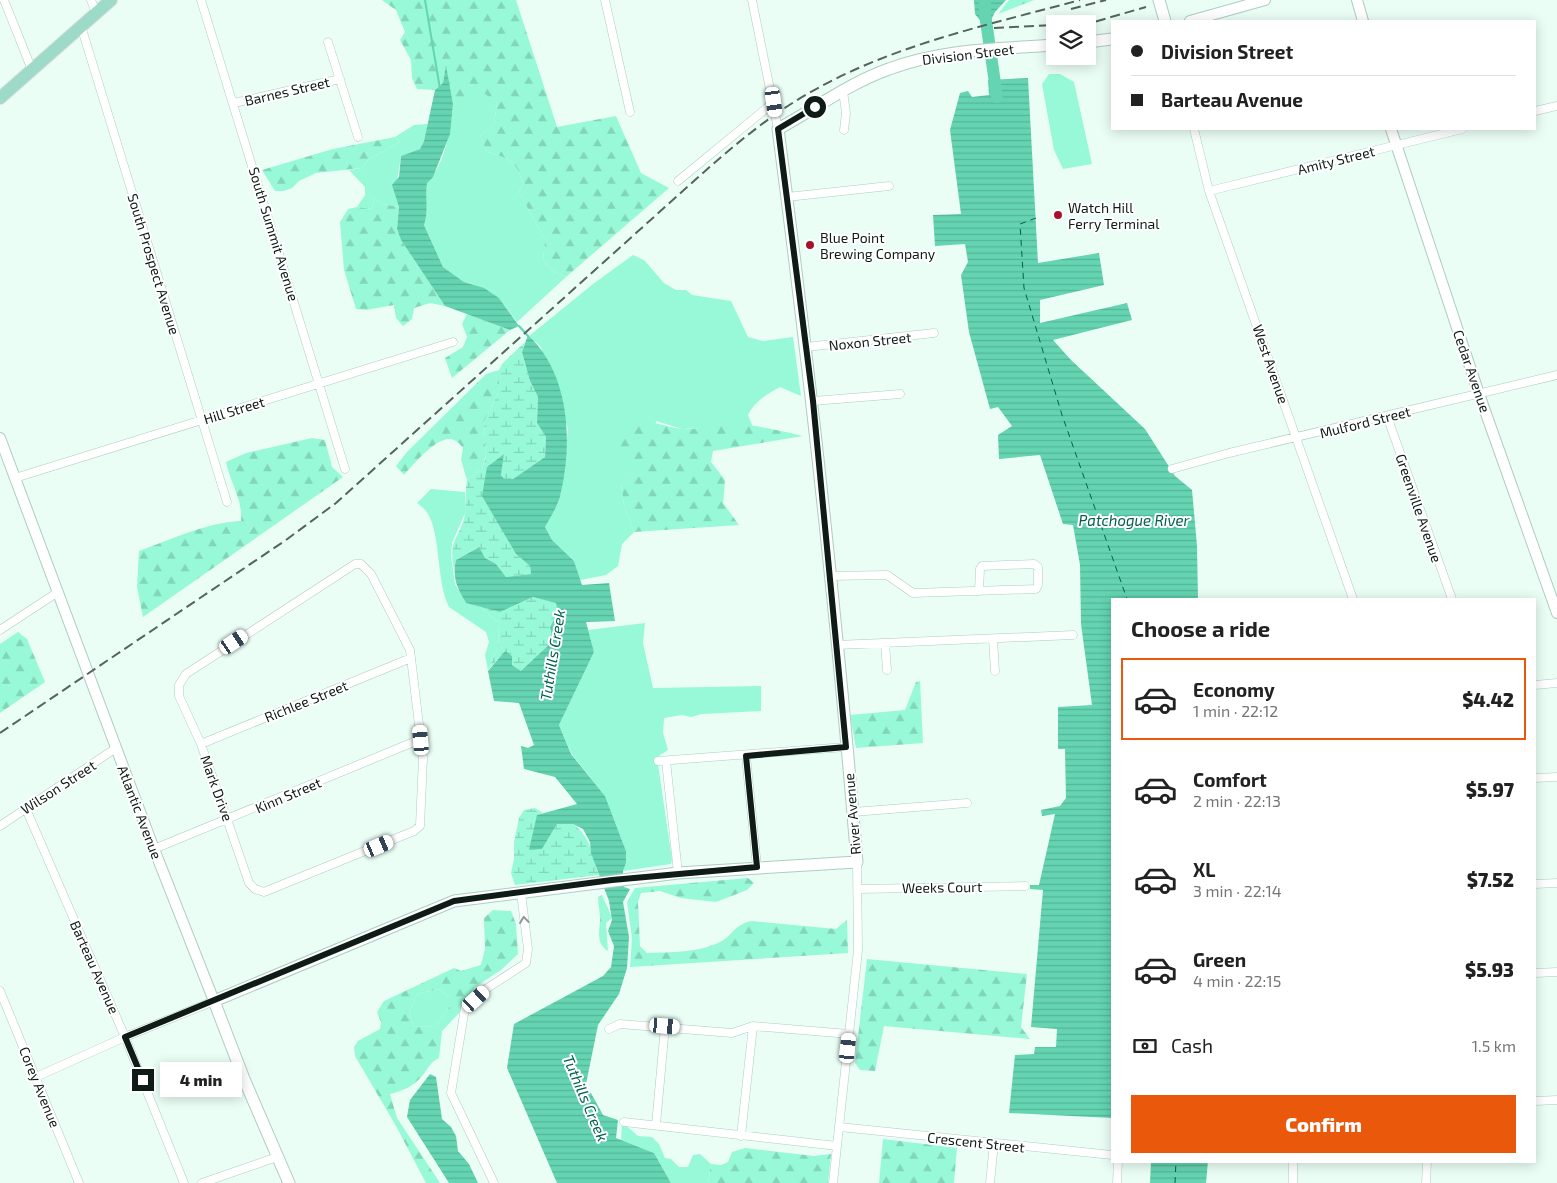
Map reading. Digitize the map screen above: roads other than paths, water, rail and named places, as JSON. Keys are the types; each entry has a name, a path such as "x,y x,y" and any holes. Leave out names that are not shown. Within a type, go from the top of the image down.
{"main road":[{"path":"0,98 110,0"},
{"path":"1159,0 1165,20"},
{"path":"1096,41 1111,39"},
{"name":"Division Street","path":"778,129 843,91 888,69 928,56 1046,46"},
{"name":"River Avenue","path":"778,129 813,401 857,862"},
{"path":"214,1001 454,901 678,873 857,862"},
{"name":"Atlantic Avenue","path":"214,1001 244,1080 289,1183"}],"street":[{"path":"4,0 32,70"},
{"path":"91,0 96,13"},
{"name":"South Summit Avenue","path":"201,0 345,469"},
{"path":"605,0 630,112"},
{"name":"River Avenue","path":"752,0 778,129"},
{"path":"1194,20 1265,0"},
{"path":"1357,0 1363,20"},
{"name":"South Prospect Avenue","path":"82,26 226,502"},
{"path":"328,42 358,137"},
{"name":"Barnes Street","path":"234,103 340,79"},
{"path":"843,91 846,113 844,130"},
{"path":"678,181 774,102"},
{"path":"1536,111 1557,106"},
{"name":"West Avenue","path":"1194,130 1209,191 1352,598"},
{"name":"Cedar Avenue","path":"1391,130 1479,394 1557,613"},
{"name":"Amity Street","path":"1209,191 1458,130"},
{"path":"787,198 889,186"},
{"name":"Noxon Street","path":"806,347 934,333"},
{"name":"Hill Street","path":"15,478 453,342"},
{"name":"Mulford Street","path":"1172,469 1229,453 1297,439 1557,375"},
{"path":"813,401 900,394"},
{"name":"Greenville Avenue","path":"1387,416 1452,598"},
{"name":"Atlantic Avenue","path":"0,438 154,849 214,1001"},
{"name":"Mark Drive","path":"411,658 407,641 367,568 361,564 346,568 186,674 179,685 179,696 201,744 249,882 255,889 264,892 414,831 420,826 422,817 423,758 421,740"},
{"path":"830,576 887,575 913,593 979,591 1036,589 1038,585 1038,568 1034,564 982,566 980,569 979,591"},
{"path":"0,630 58,592"},
{"path":"836,645 1073,635"},
{"path":"993,639 995,671"},
{"path":"885,643 887,670"},
{"path":"411,658 421,740"},
{"name":"Richlee Street","path":"201,744 411,658"},
{"path":"1536,685 1557,683"},
{"name":"Kinn Street","path":"154,849 421,740"},
{"path":"678,873 662,761 846,747"},
{"name":"Wilson Street","path":"0,826 116,748"},
{"path":"746,756 757,867"},
{"path":"1536,778 1557,777"},
{"path":"853,812 967,803"},
{"name":"Barteau Avenue","path":"26,809 125,1037 184,1183"},
{"name":"River Avenue","path":"833,1183 858,950 857,862"},
{"path":"1536,884 1557,883"},
{"name":"Weeks Court","path":"858,889 1025,886"},
{"path":"494,1183 452,1093 465,1008 486,989 526,963 527,946 521,893"},
{"path":"1536,974 1557,972"},
{"name":"Corey Avenue","path":"0,991 79,1183"},
{"path":"36,1077 125,1037 214,1001"},
{"path":"609,1029 620,1024 665,1026 732,1033 753,1026 849,1034"},
{"path":"656,1125 665,1026"},
{"path":"741,1136 753,1026"},
{"path":"1536,1101 1557,1100"},
{"path":"624,1122 837,1146"},
{"name":"Crescent Street","path":"840,1127 1111,1155"},
{"path":"990,1183 994,1143"},
{"path":"202,1183 277,1157"},
{"path":"1117,1183 1118,1163"},
{"path":"1293,1183 1294,1163"},
{"path":"1426,1183 1427,1163"}],"water":[{"path":"974,0 1006,0 995,12 991,20 982,23 975,14"},
{"path":"446,65 453,104 450,134 433,177 427,183 424,225 443,267 464,282 484,288 499,298 519,326 510,330 445,306 401,240 397,229 399,207 392,185 399,177 401,156 420,149 424,141 435,90 443,83"},
{"name":"Patchogue River","path":"1028,78 1038,263 1099,253 1104,285 1040,300 1040,323 1127,303 1132,320 1053,340 1071,360 1145,429 1175,476 1192,490 1197,546 1198,598 1111,598 1111,1118 1009,1113 1015,1055 1034,1054 1035,1047 1056,1047 1057,1029 1031,1027 1043,890 1030,889 1030,885 1039,885 1055,814 1042,816 1041,810 1060,806 1066,798 1065,749 1058,749 1058,707 1092,705 1081,624 1080,565 1073,525 1063,524 1040,455 999,459 998,435 1012,426 998,407 990,409 969,332 961,275 968,262 965,244 935,246 933,215 961,214 950,130 960,93 968,91 972,97 989,95 988,80"},
{"path":"528,335 542,351 552,368 560,388 567,429 565,472 561,492 557,505 545,527 552,540 574,561 582,585 609,583 615,621 586,622 594,652 559,725 571,754 605,796 626,851 626,863 623,871 624,887 630,889 623,902 629,937 627,968 619,994 598,1025 586,1084 603,1115 618,1120 616,1138 654,1153 671,1183 557,1183 507,1068 514,1024 603,976 611,967 614,946 608,931 612,920 609,901 591,853 590,842 583,829 573,824 557,824 542,849 529,850 537,815 577,804 555,777 524,769 521,746 528,748 534,745 519,703 494,701 488,671 505,651 512,656 512,665 521,671 553,641 550,627 558,613 556,603 533,597 500,612 466,603 455,577 456,560 479,547 485,558 496,564 506,577 531,574 530,566 516,554 482,496 487,467 504,454 501,475 504,479 513,479 545,457 546,437 537,423 538,397 530,381 522,352"},
{"path":"430,1074 436,1077 442,1119 451,1127 456,1136 458,1151 469,1164 478,1183 449,1183 407,1117 410,1100"},
{"path":"1151,1163 1208,1163 1206,1183 1150,1183"}],"waterway":[{"name":"Tuthills Creek","path":"425,0 440,89"},
{"name":"Patchogue River","path":"985,0 985,14 997,97"},
{"name":"Tuthills Creek","path":"519,326 528,336"}],"railway":[{"path":"0,733 286,540 336,503 709,168 779,112 841,76 907,49 1080,0"},
{"path":"1071,9 1106,0"},
{"path":"1096,21 1146,7"},
{"path":"994,28 1046,25"}],"place":[{"name":"Watch Hill Ferry Terminal","path":"1058,215"},
{"name":"Blue Point Brewing Company","path":"810,245"}]}
